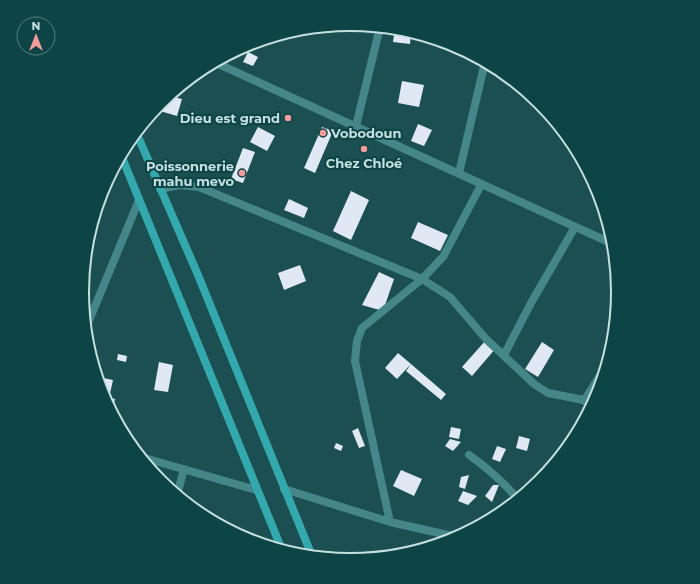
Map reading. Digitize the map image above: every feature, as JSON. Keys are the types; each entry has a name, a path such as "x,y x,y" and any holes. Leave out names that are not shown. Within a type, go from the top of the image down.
{"main road":[{"path":"139,139 198,275 309,550"},
{"path":"124,162 256,490 279,543"}],"street":[{"path":"356,126 379,33"},
{"path":"221,65 606,241"},
{"path":"459,173 484,68"},
{"path":"160,189 180,185 199,187 422,279 450,297 486,339 529,380 548,393 584,401 593,387"},
{"path":"390,522 355,361 357,341 362,328 422,279 443,257 481,185"},
{"path":"90,317 139,200"},
{"path":"504,355 531,303 575,227"},
{"path":"469,455 506,484 514,494"},
{"path":"150,460 256,490"},
{"path":"179,489 184,469"},
{"path":"284,489 390,522 446,535"}],"building":[{"path":"394,35 410,38 410,44 393,42"},
{"path":"248,52 258,57 253,66 243,62"},
{"path":"402,81 424,85 419,107 398,103"},
{"path":"176,98 182,99 177,116 161,111"},
{"path":"418,124 432,130 424,146 411,141"},
{"path":"258,127 275,136 267,151 250,142"},
{"path":"322,127 333,131 315,173 304,168"},
{"path":"243,148 255,152 243,183 231,179"},
{"path":"351,191 369,200 351,240 333,231"},
{"path":"289,199 308,208 304,218 284,210"},
{"path":"418,222 448,235 440,251 411,238"},
{"path":"300,265 306,281 284,290 278,273"},
{"path":"379,272 394,279 383,311 362,305"},
{"path":"486,340 496,348 472,376 462,367"},
{"path":"542,342 554,350 538,377 525,369"},
{"path":"398,353 411,364 397,379 385,368"},
{"path":"118,354 127,356 126,362 117,360"},
{"path":"159,362 173,365 168,392 154,390"},
{"path":"411,364 446,394 441,400 406,371"},
{"path":"104,378 113,380 110,394"},
{"path":"451,427 461,429 459,439 449,437"},
{"path":"358,428 365,446 359,448 352,431"},
{"path":"519,436 530,439 527,451 516,448"},
{"path":"450,439 461,442 453,451 445,446"},
{"path":"336,443 343,446 341,451 334,448"},
{"path":"497,446 506,449 500,462 492,459"},
{"path":"401,470 422,479 414,496 393,486"},
{"path":"469,475 465,489 459,487 461,477"},
{"path":"493,485 499,485 492,502 485,496"},
{"path":"463,491 477,496 468,505 458,501"}],"place":[{"name":"Dieu est grand","path":"288,118"},
{"name":"Vobodoun","path":"323,133"},
{"name":"Chez Chloé","path":"364,149"},
{"name":"Poissonnerie mahu mevo","path":"242,173"}]}
